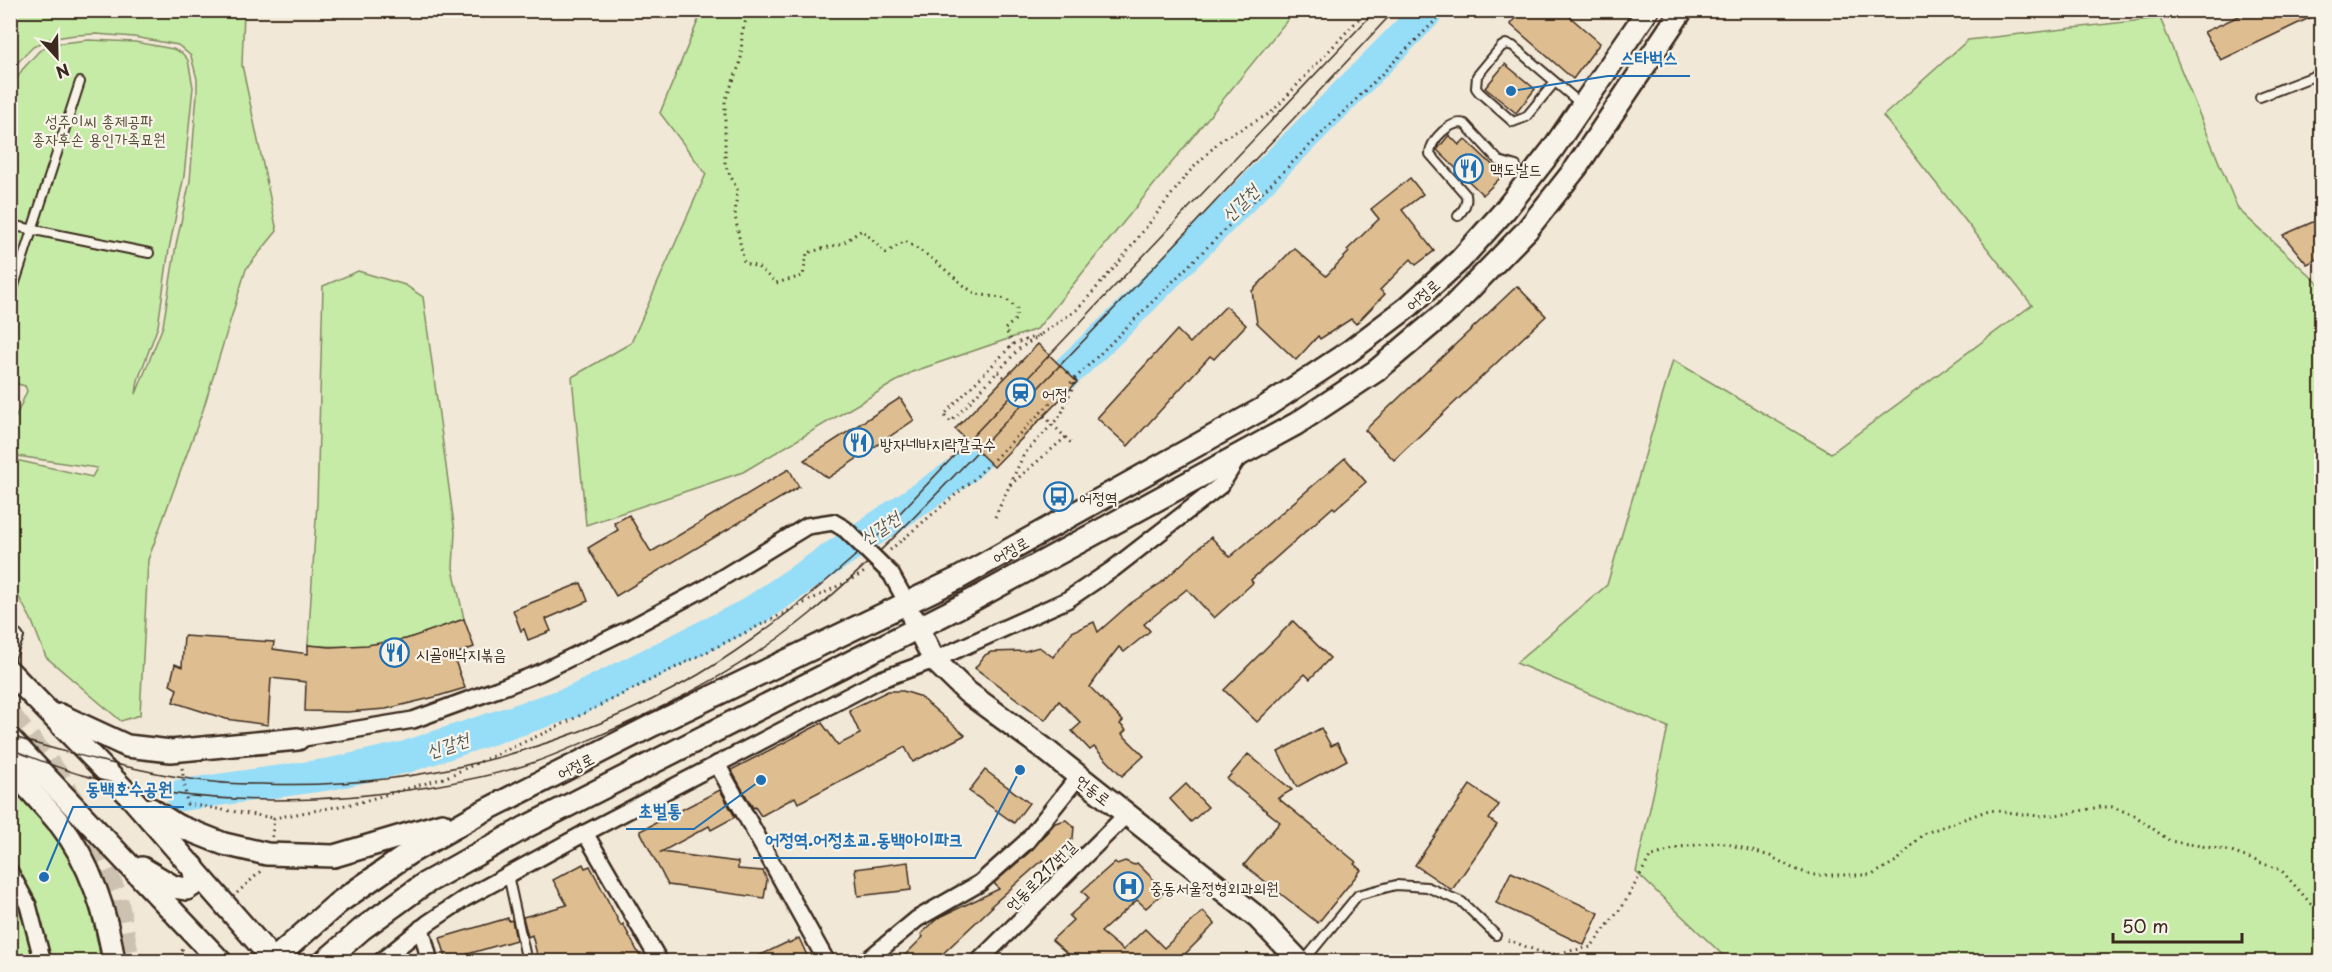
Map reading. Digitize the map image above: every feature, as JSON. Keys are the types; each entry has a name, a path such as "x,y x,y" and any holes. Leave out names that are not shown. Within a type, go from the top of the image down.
{"main road":[{"name":"어정로","path":"273,960 338,903 408,854 478,814 653,725 967,573 1262,409 1350,351 1408,307 1460,260 1505,210 1552,150 1648,10"},
{"name":"어정로","path":"324,962 362,929 434,878 537,821 918,629 1296,424 1377,371 1452,307 1527,230 1576,168 1682,10"},
{"path":"1552,150 1576,168"},
{"name":"언동로","path":"907,603 934,660 967,692 1042,747 1258,918 1301,962"},
{"path":"10,672 129,795 273,960"},
{"path":"48,710 127,746 171,751 298,739"},
{"path":"10,739 221,962"},
{"path":"10,768 61,826 93,881 111,939 114,962"},
{"path":"129,795 177,825 224,844 267,854 334,856 478,814"},
{"path":"118,854 174,887 187,889 196,883 193,866"}],"street":[{"path":"380,962 421,928 464,899 585,833 879,680 934,660 1025,621 1067,600 1113,569 1221,485 1239,456"},
{"path":"298,739 413,720 539,673 707,587 807,526 833,522 845,529 891,574 907,603"},
{"path":"717,765 827,962"},
{"path":"865,962 917,919 980,883 1026,842 1078,777"},
{"name":"언동로217번길","path":"978,962 1127,814"},
{"path":"585,833 660,962"},
{"path":"10,872 28,905 43,962"},
{"path":"421,928 430,962"}],"lane":[{"path":"1555,82 1526,117 1514,122 1479,92 1476,82 1477,76 1506,44 1514,46 1583,106"},
{"path":"2260,97 2322,74"},
{"path":"11,290 80,82"},
{"path":"1458,216 1465,207 1466,195 1430,154 1431,144 1453,123 1464,124 1499,161 1516,166"},
{"path":"10,225 149,254"},
{"path":"10,626 19,637 10,658"},
{"path":"508,875 526,960 516,962"},
{"path":"1301,962 1358,895 1396,885 1427,887 1462,902 1496,935"}],"path":[{"path":"749,10 742,33 741,61 725,101 725,165 737,189 735,216 744,263 758,267 776,283 803,276 807,254 843,243 862,230 886,254 905,241 930,257 967,288 977,294 1006,299 1017,309 1016,319 1005,329 1013,344"},
{"path":"1040,335 1013,344 944,415 951,422 1020,350 1078,309 1120,261 1189,172 1222,140 1271,113 1367,10"},
{"path":"998,372 1005,378"},
{"path":"995,517 1024,454 1061,415 1077,378"},
{"path":"1044,416 1072,444"},
{"path":"1008,486 1066,437"},
{"path":"182,772 187,804 274,818"},
{"path":"1496,935 1548,954 1591,947 1624,904 1650,857 1680,847 1721,842 1770,856 1794,869 1813,875 1872,875 1898,860 1923,834 1989,810 2039,816 2112,807 2134,815 2170,841 2226,850 2281,870 2311,904 2322,909"}],"green space":[{"path":"702,10 1291,11 1289,18 1037,329 912,372 743,472 586,525 572,377 631,343 706,174 660,113"},
{"name":"성주이씨 총제공파 종자후손 용인가족묘원","path":"11,11 244,11 242,65 277,231 246,269 203,410 148,560 140,715 121,721 46,657 31,619 11,583 11,459 92,477 97,468 11,455 10,430 27,391 25,386 10,382 10,91 22,70 39,51 52,44 89,40 135,42 173,49 182,53 188,60 193,87 184,176 169,249 158,326 138,380 136,394 163,326 176,245 190,181 197,79 191,56 178,45 134,37 96,34 49,39 33,47 19,61 11,78"},
{"path":"2160,18 2238,209 2321,286 2321,961 1729,961 1636,872 1668,727 1516,663 1607,585 1673,360 1831,453 2032,305 1883,116 1968,40"},
{"path":"358,271 405,285 423,297 455,532 453,568 464,619 413,637 382,644 345,647 308,645 317,503 323,286"},
{"path":"10,778 48,823 67,851 88,905 101,961 11,961"}],"building":[{"path":"1523,10 1562,10 1600,43 1573,79 1510,24"},
{"path":"2252,10 2322,10 2322,12 2221,60 2204,32"},
{"path":"1505,64 1535,89 1516,113 1485,88"},
{"path":"1449,135 1459,145 1465,139 1503,175 1483,195 1437,150"},
{"path":"1410,178 1423,194 1402,210 1434,251 1416,265 1411,259 1380,290 1385,294 1356,324 1351,319 1320,339 1318,336 1296,360 1257,323 1252,291 1294,248 1326,276 1349,252 1347,250 1379,219 1371,209"},
{"path":"2322,218 2322,257 2307,264 2283,235"},
{"path":"1517,286 1546,316 1394,460 1365,430"},
{"path":"1226,306 1246,325 1214,359 1210,356 1128,446 1097,418 1177,330 1190,343"},
{"path":"1038,344 1077,382 994,467 955,429"},
{"path":"900,398 914,420 828,478 804,460"},
{"path":"1345,458 1366,482 1335,509 1333,507 1251,580 1253,583 1214,618 1187,589 1144,624 1150,631 1124,652 1119,647 1108,661 1090,687 1123,721 1120,724 1126,730 1122,734 1144,756 1122,776 1094,747 1090,750 1072,731 1081,723 1059,701 1045,720 975,668 985,655 991,652 1025,651 1039,647 1053,657 1072,632 1094,622 1098,632 1131,603 1161,583 1211,537 1230,557"},
{"path":"789,469 799,487 616,596 588,548 618,530 614,523 629,515 651,552"},
{"path":"581,583 588,601 546,619 551,631 528,640 524,629 521,631 513,610"},
{"path":"464,619 474,647 453,655 465,688 435,697 386,709 347,712 305,711 306,682 271,678 268,725 226,719 173,702 177,689 170,685 175,664 182,667 184,636 274,642 273,649 308,654 308,645 330,647 367,645 406,639"},
{"path":"1293,621 1330,658 1310,679 1305,674 1257,722 1224,690"},
{"path":"888,691 903,691 919,696 965,735 913,762 905,747 798,803 795,797 761,816 755,807 753,808 731,770 822,723 838,745 860,734 849,710"},
{"path":"1321,728 1331,746 1337,743 1347,760 1297,787 1278,752"},
{"path":"1248,754 1292,790 1278,798 1356,862 1354,864 1361,870 1318,923 1244,865 1280,822 1227,779"},
{"path":"985,770 1029,803 1014,823 969,791"},
{"path":"1186,784 1208,807 1191,822 1170,799"},
{"path":"1470,785 1499,805 1489,819 1497,825 1452,890 1415,865"},
{"path":"720,790 735,817 711,830 709,826 661,852 738,862 738,869 763,871 767,880 764,898 668,885 640,831"},
{"path":"1066,820 1074,827 1073,838 1047,864 1043,860 991,906 934,962 898,962 923,937 921,934 938,918 999,889 994,883 1033,849 1055,823"},
{"path":"1125,861 1134,865 1137,863 1165,891 1146,908 1137,900 1101,932 1123,950 1145,929 1164,948 1203,911 1215,924 1177,962 1077,962 1052,940 1073,920 1069,916 1089,898 1082,891 1115,862 1117,864"},
{"path":"908,862 911,890 858,896 855,869"},
{"path":"583,864 585,868 590,866 621,926 623,924 643,962 539,962 532,935 528,937 523,917 567,905 553,880"},
{"path":"1511,872 1599,913 1584,945 1496,903"},
{"path":"508,918 509,921 512,920 516,940 447,960 440,938"},
{"path":"799,938 810,962 746,962 788,942"}],"waterway":[{"name":"신갈천","path":"182,795 331,774 406,757 575,701 749,614 964,469 1121,321 1429,10"}],"tunnel":[{"path":"10,714 61,778 95,842 117,896 130,962"}],"tram line":[{"path":"10,735 97,760 184,778 231,784 318,784 375,780 431,772 487,760 596,725 648,702 698,675 747,643 815,590 881,533 1376,10"},
{"path":"10,749 82,775 167,793 254,800 342,797 428,787 482,777 522,766 557,754 621,726 695,690 743,662 788,631 841,588 870,560 1129,294 1395,10"}],"place":[{"name":"스타벅스","path":"1511,91"},
{"name":"맥도날드","path":"1469,168"},
{"name":"어정","path":"1021,393"},
{"name":"방자네바지락칼국수","path":"859,443"},
{"name":"어정역","path":"1058,497"},
{"name":"시골애낙지볶음","path":"395,653"},
{"name":"어정역.어정초교.동백아이파크","path":"1020,770"},
{"name":"초벌통","path":"761,780"},
{"name":"동백호수공원","path":"44,877"},
{"name":"중동서울정형외과의원","path":"1129,887"}]}
